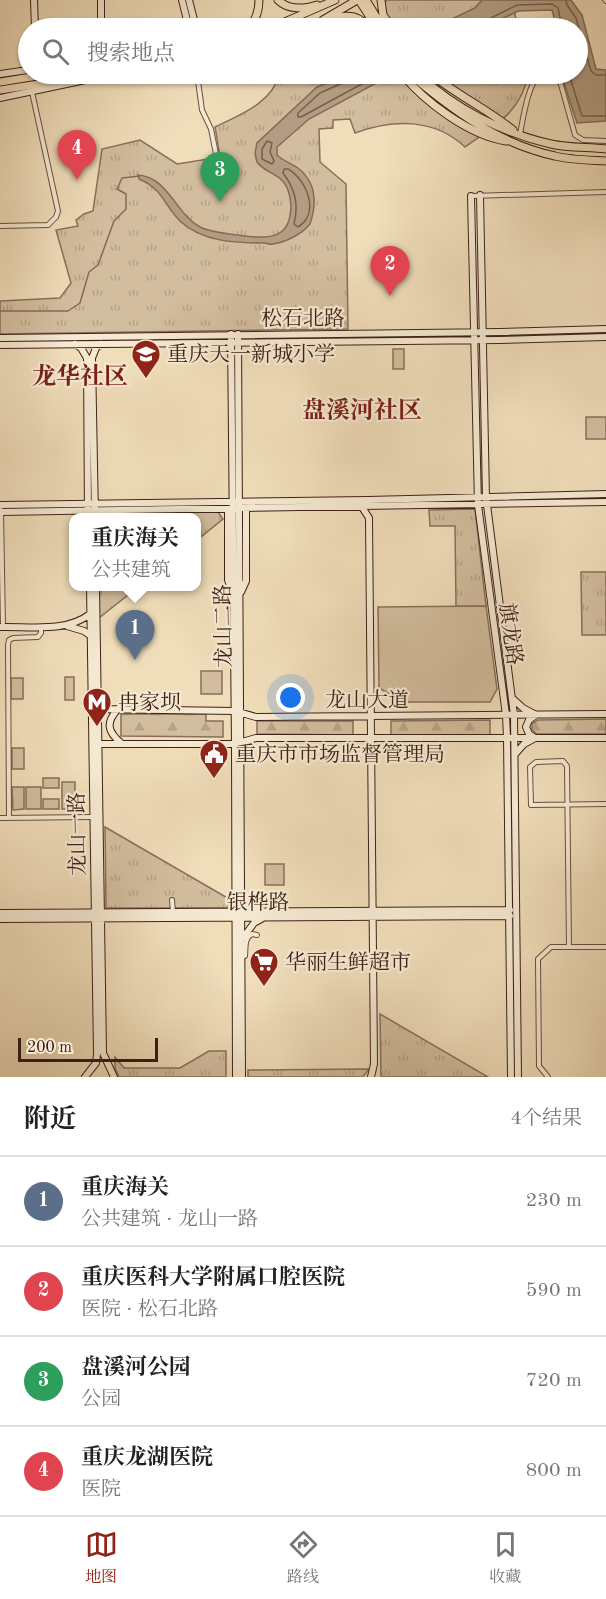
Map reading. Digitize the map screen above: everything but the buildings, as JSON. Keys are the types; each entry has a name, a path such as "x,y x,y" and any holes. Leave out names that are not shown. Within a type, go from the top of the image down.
{"main road":[{"path":"34,0 35,18"},
{"path":"101,0 101,18"},
{"path":"182,0 186,18"},
{"path":"189,0 194,18"},
{"path":"256,18 260,0"},
{"path":"278,0 283,5 294,8 312,7 334,0"},
{"path":"294,18 334,0"},
{"path":"326,18 358,0 369,18"},
{"path":"366,0 372,18"},
{"path":"381,0 385,18"},
{"path":"336,18 344,15 359,18"},
{"path":"0,74 18,71"},
{"path":"0,82 18,79"},
{"path":"0,90 39,84"},
{"path":"0,98 66,84"},
{"path":"419,84 493,124 520,135 552,145 606,149"},
{"path":"421,84 472,122 511,141 554,156 606,161"},
{"path":"445,84 498,117 520,135"},
{"path":"480,195 486,505 514,715 518,1077"},
{"name":"旗龙路","path":"471,196 477,497 507,738 511,1077"},
{"name":"松石北路","path":"0,345 606,329"},
{"name":"松石北路","path":"0,338 482,340 606,337"},
{"name":"龙山二路","path":"234,338 239,915"},
{"path":"91,511 92,358 96,348 102,343"},
{"path":"75,344 81,348 87,358 91,511"},
{"path":"1,509 91,511 606,494"},
{"path":"234,506 246,509 606,502"},
{"path":"234,506 228,580 236,595 246,581 246,509"},
{"path":"362,507 369,518 374,1064 371,1077"},
{"path":"369,518 376,507"},
{"name":"龙山一路","path":"85,1077 93,1068 98,1054 96,744 90,591"},
{"name":"龙山一路","path":"95,709 96,591"},
{"path":"1,627 76,625 90,614"},
{"path":"76,625 91,636"},
{"path":"512,699 536,715 529,720 526,727 529,734 535,738 518,748 515,755"},
{"name":"龙山大道","path":"95,709 238,712 256,717 606,714"},
{"path":"118,709 109,722 109,730 122,744"},
{"name":"龙山大道","path":"96,744 238,743 256,738 606,738"},
{"name":"龙山二路","path":"238,743 241,892 239,915"},
{"path":"241,892 246,901 263,915 246,931 242,942"},
{"name":"银桦路","path":"0,913 98,916 517,913"},
{"name":"银桦路","path":"0,919 173,913 239,915"},
{"path":"239,915 242,942 242,1077"},
{"path":"236,1077 239,915"},
{"name":"龙山一路","path":"98,916 103,1053 114,1077"},
{"path":"374,1064 378,1077"}],"street":[{"path":"198,84 202,110 211,129 223,189"},
{"path":"520,135 528,97 533,84"},
{"path":"561,84 575,135 583,140 606,141"},
{"path":"0,226 48,225 56,217 58,211 32,92"},
{"path":"471,196 606,192"},
{"path":"1,509 1,627"},
{"path":"9,818 8,645 9,640 13,638 38,637 41,633 41,626"},
{"path":"569,947 568,805 567,766 563,761 536,762 530,768 531,805 568,805 606,804"},
{"path":"0,818 97,817"},
{"path":"172,900 173,913"},
{"path":"242,956 245,956 248,936 257,935"},
{"path":"548,1077 539,1066 538,959 550,947 606,946"}],"green space":[{"path":"387,0 513,0 516,18 370,18"},
{"path":"276,84 526,84 520,98 505,117 465,147 453,137 440,131 413,124 384,125 355,133 350,119 333,120 333,128 319,129 320,162 346,184 348,329 0,334 0,301 60,298 71,283 56,230 78,226 76,220 93,211 102,149 140,140 177,164 208,159 216,193 226,192 215,127 254,107 270,93"},
{"path":"393,349 404,349 404,369 393,369"},
{"path":"586,417 606,417 606,439 586,439"},
{"path":"475,509 486,606 456,606 455,526 430,526 429,510"},
{"path":"218,512 223,519 201,537 201,513 97,513"},
{"path":"581,572 606,572 606,635 582,635"},
{"path":"99,591 133,591 99,618"},
{"path":"486,606 497,689 490,702 403,702 379,688 378,607"},
{"path":"201,671 222,671 222,694 201,694"},
{"path":"65,677 74,677 74,700 65,700"},
{"path":"11,678 23,678 23,699 11,699"},
{"path":"121,714 206,714 206,721 223,721 223,737 121,736"},
{"path":"606,719 606,734 537,734 532,730 532,724 538,720"},
{"path":"490,720 490,735 391,735 391,721"},
{"path":"257,721 353,721 353,735 257,734"},
{"path":"12,748 24,748 24,769 12,769"},
{"path":"43,778 59,778 59,788 43,788"},
{"path":"62,782 75,782 75,803 70,809 62,809"},
{"path":"12,787 24,787 24,809 13,810"},
{"path":"26,787 41,787 41,809 26,809"},
{"path":"43,799 59,799 59,809 43,809"},
{"path":"105,827 231,900 232,908 106,908"},
{"path":"265,864 284,864 284,885 265,885"},
{"path":"380,1014 488,1077 381,1077"},
{"path":"209,1051 226,1051 226,1077 119,1077 115,1068 115,1057 124,1068 180,1068"},
{"path":"369,1069 363,1077 248,1077 248,1070"}],"water":[{"path":"482,0 571,0 583,18 554,18 552,10 518,11 504,18 454,18 475,8"},
{"path":"588,38 596,69 606,70 606,121 577,123 564,84 588,84"},
{"path":"325,84 374,84 309,119 277,147 277,155 304,174 314,194 314,208 310,224 293,237 270,244 242,243 220,240 198,233 180,221 158,192 139,179 138,175 157,182 191,221 205,229 254,237 269,237 277,234 289,221 290,198 285,183 257,162 255,153 257,143 317,87"}],"waterway":[{"path":"0,311 68,311 80,303 89,272 98,265 114,221 126,209 126,194 117,189 122,178 140,176"}],"place":[{"name":"重庆龙湖医院","path":"77,180"},
{"name":"盘溪河公园","path":"220,202"},
{"name":"重庆医科大学附属口腔医院","path":"390,296"},
{"name":"重庆天一新城小学","path":"146,380"},
{"name":"重庆海关","path":"135,660"},
{"name":"冉家坝","path":"97,728"},
{"name":"重庆市市场监督管理局","path":"214,780"},
{"name":"华丽生鲜超市","path":"264,988"}],"district":[{"name":"龙华社区","path":"80,376"},
{"name":"盘溪河社区","path":"362,410"}]}
